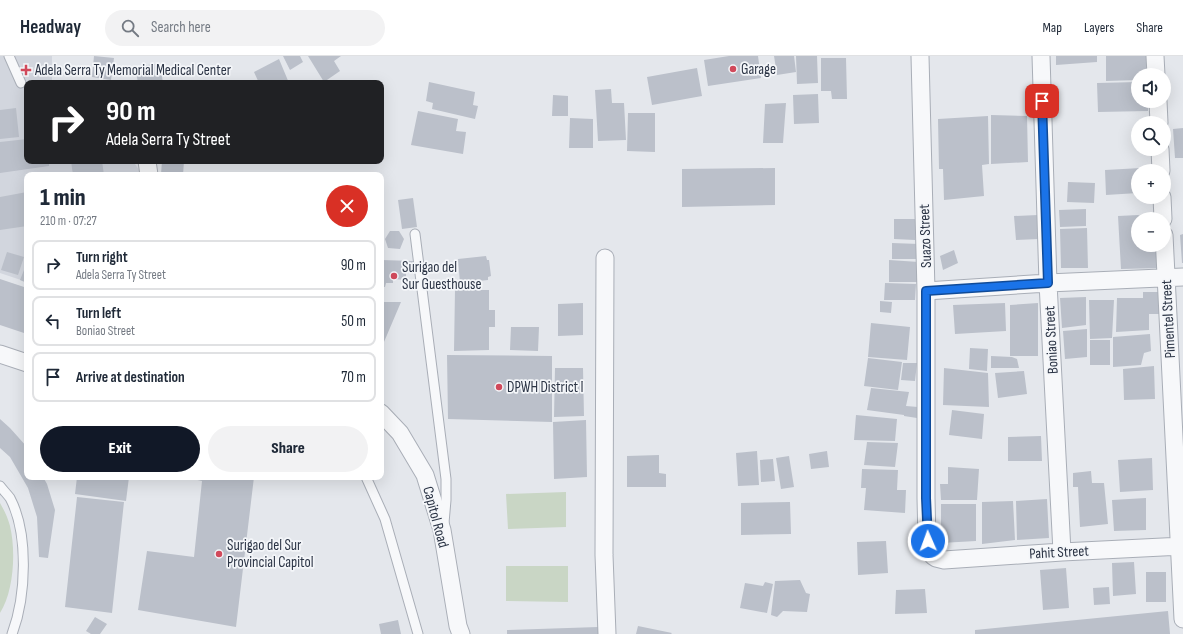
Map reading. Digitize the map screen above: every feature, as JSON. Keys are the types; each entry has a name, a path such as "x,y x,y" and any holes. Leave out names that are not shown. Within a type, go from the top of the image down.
{"street":[{"name":"Suazo Street","path":"920,56 926,291 926,498 929,549 936,558"},
{"name":"Boniao Street","path":"1041,56 1048,283 1062,552"},
{"path":"1156,56 1156,68"},
{"name":"Pimentel Street","path":"1165,252 1181,546 1183,619"},
{"path":"605,258 604,555 606,634"},
{"path":"926,291 1048,283 1183,277"},
{"path":"0,354 24,362"},
{"name":"Capitol Road","path":"384,416 400,433 425,475 442,530 458,626 461,634"},
{"name":"Pahit Street","path":"936,558 944,560 1181,546"}],"lane":[{"path":"9,56 21,83"},
{"path":"415,234 446,479 446,500 442,530"},
{"path":"367,480 385,519 418,634"},
{"path":"0,486 10,498 19,524 24,556 21,595 12,634"}],"shaded area":[{"path":"0,56 52,56 52,80 24,80 24,164 135,164 139,172 24,172 24,281 0,273"}],"green space":[{"path":"566,492 566,527 508,529 506,494"},
{"path":"0,503 10,526 13,559 11,582 5,604 0,613"},
{"path":"506,566 568,566 568,602 506,601"}],"building":[{"path":"94,56 114,58 111,80 92,77"},
{"path":"283,56 300,56 303,62 290,70"},
{"path":"308,56 341,56 334,61 340,71 327,80 323,80"},
{"name":"Garage","path":"729,56 758,56 761,78 708,86 704,60"},
{"path":"774,56 794,56 796,72 777,75"},
{"path":"796,56 817,56 818,83 797,84"},
{"path":"1056,56 1097,56 1097,62 1056,65"},
{"path":"1106,56 1146,56 1147,68 1131,68 1131,80 1106,81"},
{"path":"821,58 846,58 847,99 832,99 831,91 821,91"},
{"path":"279,59 288,80 258,80 254,72"},
{"path":"160,63 163,80 137,80 135,67"},
{"path":"697,68 702,96 652,105 647,77"},
{"path":"429,82 475,92 473,105 478,106 475,119 432,109 433,103 426,101"},
{"path":"1131,82 1131,108 1148,108 1148,111 1098,112 1097,83"},
{"path":"611,89 612,103 624,103 626,140 598,141 595,90"},
{"path":"818,94 819,123 794,124 793,95"},
{"path":"553,95 568,96 568,116 552,116"},
{"path":"786,103 783,143 763,143 765,104"},
{"path":"16,108 19,137 0,139 0,110"},
{"path":"418,111 458,119 456,131 466,132 463,154 411,145"},
{"path":"628,113 655,113 655,152 627,151"},
{"path":"991,115 1027,116 1028,162 991,164"},
{"path":"988,116 989,164 982,165 984,196 944,200 943,169 939,169 938,119"},
{"path":"570,118 593,119 593,148 569,148"},
{"path":"1183,128 1183,158 1175,158 1173,129"},
{"path":"24,139 24,164 49,164 49,166 0,173 0,142"},
{"path":"71,164 102,164 104,172 73,172"},
{"path":"162,164 184,164 183,172 161,172"},
{"path":"775,168 775,205 682,207 682,169"},
{"path":"1131,169 1131,193 1106,195 1105,170"},
{"path":"1068,182 1095,183 1094,203 1067,202"},
{"path":"24,193 24,226 0,230 0,197"},
{"path":"413,198 417,227 402,229 398,200"},
{"path":"1086,209 1086,226 1060,227 1059,210"},
{"path":"1038,215 1039,239 1016,240 1014,216"},
{"path":"1131,215 1131,252 1161,252 1162,268 1121,269 1118,216"},
{"path":"894,219 915,219 915,240 894,239"},
{"path":"1087,228 1088,268 1061,268 1060,229"},
{"path":"390,231 399,231 404,239 400,249 388,248 385,239"},
{"path":"1183,234 1183,263 1182,263 1180,235"},
{"path":"892,243 919,244 919,259 892,259"},
{"path":"954,250 958,263 943,270 940,256"},
{"path":"7,252 24,257 18,275 1,270"},
{"path":"486,256 487,260 489,260 491,276 488,277 488,280 460,283 458,259"},
{"name":"Surigao del Sur Guesthouse","path":"384,260 413,261 412,273 406,273 406,280 393,279 393,283 386,283 385,287"},
{"path":"889,260 919,262 919,282 889,282"},
{"path":"24,270 24,282 20,280"},
{"path":"0,279 24,287 24,333 0,325"},
{"path":"885,283 916,284 915,300 884,300"},
{"path":"455,290 489,290 489,310 495,310 495,327 489,327 489,350 454,351"},
{"path":"1143,292 1159,292 1159,314 1149,314 1149,330 1116,332 1117,298 1143,298"},
{"path":"1086,297 1086,325 1062,328 1060,298"},
{"path":"1089,300 1114,300 1112,338 1090,339"},
{"path":"880,301 892,302 891,313 880,312"},
{"path":"384,302 401,302 384,342"},
{"path":"583,303 583,335 558,336 558,304"},
{"path":"1005,303 1006,331 955,334 953,305"},
{"path":"1038,303 1038,356 1010,356 1010,305"},
{"path":"871,323 910,327 907,360 868,357"},
{"path":"511,327 539,327 538,351 510,350"},
{"path":"1087,329 1087,357 1065,359 1063,331"},
{"path":"1150,334 1151,351 1144,353 1141,365 1113,367 1113,337"},
{"path":"1090,340 1110,340 1110,365 1090,365"},
{"path":"970,348 988,349 987,371 969,369"},
{"name":"DPWH District I","path":"447,355 552,356 552,422 448,419"},
{"path":"991,356 1012,357 1017,359 1019,368 991,368"},
{"path":"868,358 902,362 898,390 864,386"},
{"path":"903,363 917,363 915,381 901,380"},
{"path":"1154,366 1155,399 1124,400 1123,369"},
{"path":"555,368 583,368 584,416 554,417"},
{"path":"944,368 988,373 989,407 943,405"},
{"path":"1024,371 1027,394 998,398 995,373"},
{"path":"871,388 909,392 906,406 918,407 917,418 867,410"},
{"path":"952,410 984,414 982,439 949,435"},
{"path":"856,415 897,419 895,441 854,440"},
{"path":"0,419 24,444 24,480 45,480 47,484 55,510 48,558 39,557 37,517 28,488 10,457 0,448"},
{"path":"586,420 587,477 554,479 553,422"},
{"path":"1041,436 1042,461 1008,461 1008,437"},
{"path":"867,442 898,443 895,467 864,465"},
{"path":"757,451 759,485 738,486 736,453"},
{"path":"827,451 829,467 811,469 809,454"},
{"path":"659,455 659,473 666,474 666,487 627,487 627,456"},
{"path":"789,456 794,487 781,489 776,458"},
{"path":"1152,458 1153,490 1120,492 1118,460"},
{"path":"773,459 775,481 761,482 760,460"},
{"path":"948,467 979,469 977,500 941,500 940,484 948,484"},
{"path":"862,469 898,470 897,490 906,490 905,513 864,510 866,488 861,488"},
{"path":"1091,471 1092,483 1104,483 1108,524 1080,527 1078,487 1073,487 1073,473"},
{"path":"77,480 129,480 126,501 75,494"},
{"name":"Surigao del Sur Provincial Capitol","path":"198,480 254,480 236,627 138,610 147,551 194,557 202,481"},
{"path":"77,497 124,502 112,613 65,607"},
{"path":"1146,498 1146,530 1114,531 1112,500"},
{"path":"1047,499 1049,538 1017,540 1016,501"},
{"path":"1013,501 1015,540 982,544 982,502"},
{"path":"790,502 791,534 741,535 741,503"},
{"path":"941,504 976,504 976,541 941,543"},
{"path":"886,541 888,573 858,575 857,542"},
{"path":"1134,562 1136,594 1113,596 1112,563"},
{"path":"1066,568 1069,608 1043,610 1040,570"},
{"path":"1146,572 1166,572 1166,602 1146,602"},
{"path":"800,580 806,593 810,594 807,612 783,611 777,617 771,615 775,581"},
{"path":"765,582 773,584 767,613 740,608 745,583 763,586"},
{"path":"1109,587 1110,604 1094,605 1093,588"},
{"path":"925,589 927,613 895,614 896,590"},
{"path":"1168,611 1170,634 975,634 975,630"},
{"path":"95,617 107,624 100,634 91,634 86,631"},
{"path":"398,620 401,634 381,634 379,624"},
{"path":"638,626 672,633 636,634"},
{"path":"598,627 599,634 507,634 507,630"}],"place":[{"name":"Garage","path":"733,69"},
{"name":"Adela Serra Ty Memorial Medical Center","path":"26,70"},
{"name":"Surigao del Sur Guesthouse","path":"394,276"},
{"name":"DPWH District I","path":"499,387"},
{"name":"Surigao del Sur Provincial Capitol","path":"219,554"}],"route":[{"path":"928,541 926,498 926,291 1048,283 1042,101"}]}
